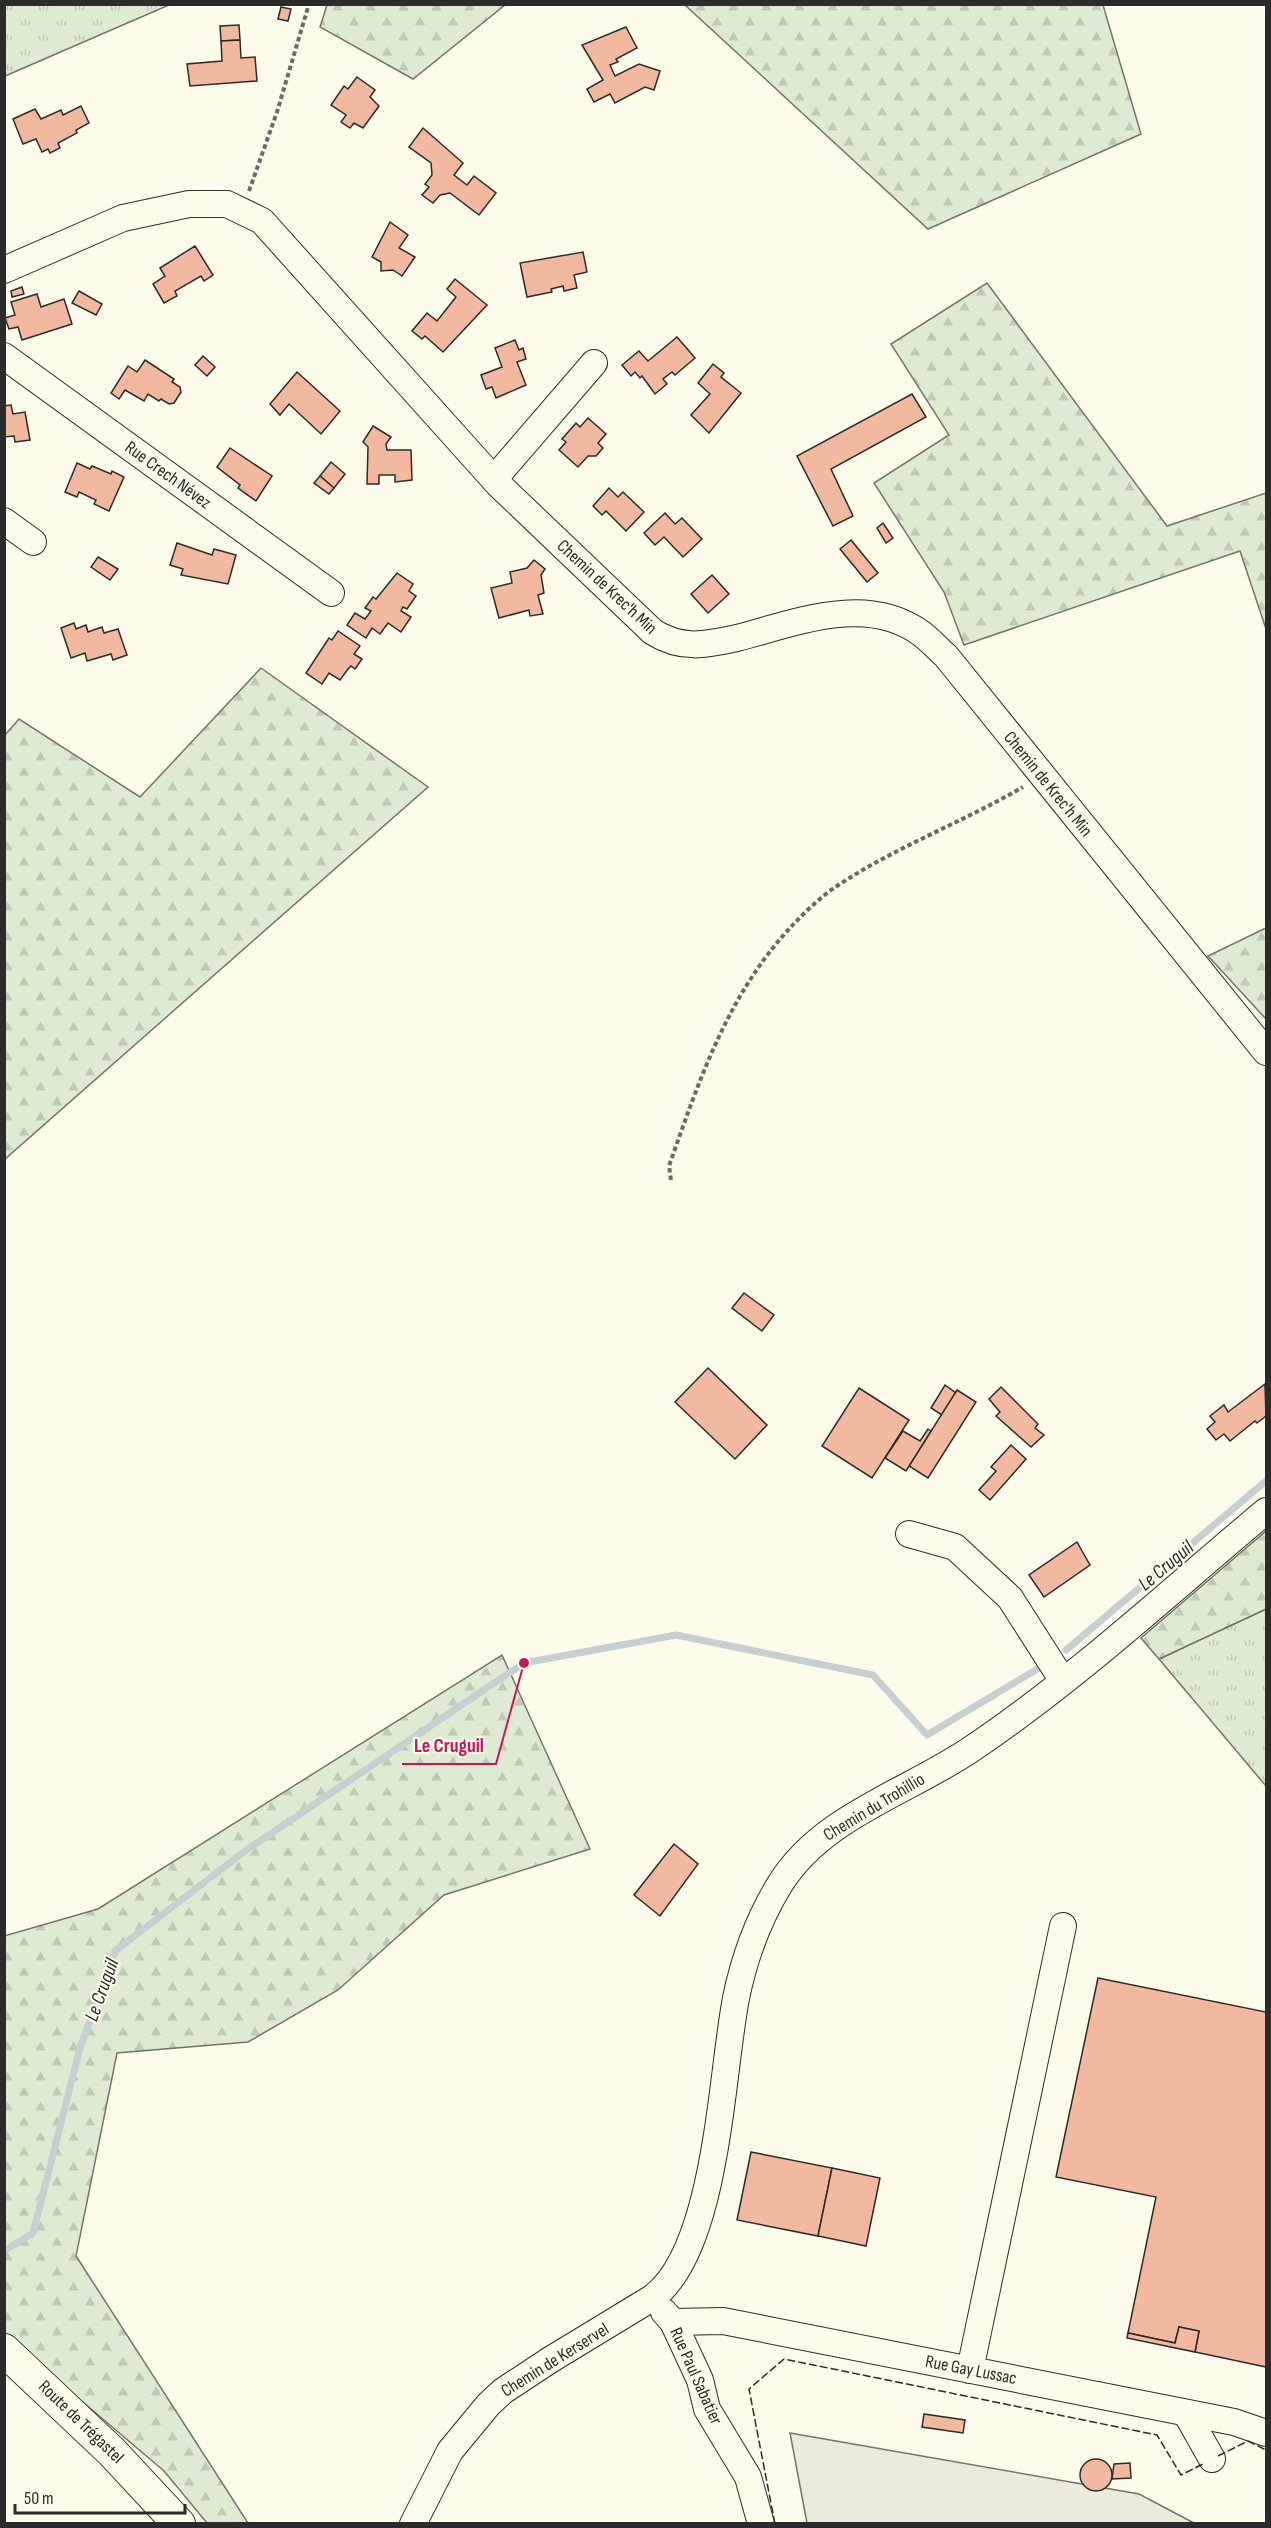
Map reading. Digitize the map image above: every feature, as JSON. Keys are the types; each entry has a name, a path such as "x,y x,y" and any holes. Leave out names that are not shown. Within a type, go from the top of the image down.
{"main road":[{"name":"Route de Trégastel","path":"4,2350 112,2452 179,2523"}],"street":[{"name":"Chemin de Krec'h Min","path":"4,270 123,218 189,204 227,204 262,221 494,479 654,632 667,641 700,646 830,614 870,614 908,626 923,635 946,657 1266,1052"},
{"name":"Rue Crech Névez","path":"4,356 331,593"},
{"path":"494,479 594,363"},
{"path":"4,522 33,542"},
{"name":"Chemin du Trohillio","path":"652,2298 665,2288 680,2269 704,2206 737,1995 758,1927 786,1874 799,1857 832,1830 971,1749 1063,1681 1266,1511"},
{"path":"909,1534 955,1547 1010,1598 1063,1681"},
{"path":"970,2370 1064,1926"},
{"name":"Rue Paul Sabatier","path":"652,2298 673,2322 700,2380 707,2409 748,2477 761,2523"},
{"name":"Chemin de Kerservel","path":"413,2523 450,2451 488,2405 531,2373 652,2298"},
{"name":"Rue Gay Lussac","path":"673,2322 723,2321 1234,2422 1266,2433"},
{"path":"1186,2413 1212,2459"}],"path":[{"path":"242,211 277,112 309,4"},
{"path":"671,1180 669,1166 708,1056 734,1004 780,939 832,889 891,854 1003,798 1041,776"}],"green space":[{"path":"5,4 169,4 169,5 5,76"},
{"path":"327,4 505,5 413,79 320,27"},
{"path":"685,5 1103,5 1141,134 928,229"},
{"path":"987,283 1167,526 1266,493 1266,629 1240,551 964,645 944,592 874,483 949,435 891,344"},
{"path":"261,668 428,787 5,1159 5,735 19,719 140,797"},
{"path":"1266,928 1266,1019 1208,956"},
{"path":"1266,1531 1266,1609 1159,1659 1141,1638"},
{"path":"1266,1609 1266,1786 1159,1659"},
{"path":"502,1655 590,1849 444,1895 338,1990 248,2042 117,2053 76,2256 248,2523 207,2523 164,2471 5,2336 4,1936 98,1909"}],"shaded area":[{"path":"790,2433 1139,2494 1194,2523 807,2523"}],"building":[{"path":"281,7 291,9 288,21 278,19"},
{"path":"239,25 240,40 221,41 220,26"},
{"path":"626,27 637,48 616,59 618,62 610,65 615,76 639,64 660,71 654,90 645,87 615,103 610,94 594,102 587,89 603,80 582,45"},
{"path":"240,40 241,58 255,57 257,81 190,86 187,64 222,61 221,41"},
{"path":"357,77 375,90 370,97 379,106 363,128 354,123 350,128 341,122 346,115 331,105 344,86 348,89"},
{"path":"81,106 89,123 76,130 77,133 58,143 60,148 50,153 48,149 42,152 36,139 23,144 13,119 35,109 41,119 61,110 63,115"},
{"path":"423,128 463,163 454,175 467,185 474,176 496,193 479,215 450,193 440,195 433,203 422,195 429,187 425,184 432,175 431,163 409,147"},
{"path":"390,222 408,235 399,248 415,257 402,276 393,270 381,271 381,262 372,257"},
{"path":"195,246 213,275 204,281 201,276 175,291 177,296 164,303 153,284 165,276 160,268"},
{"path":"583,252 587,272 574,275 577,288 564,291 563,286 551,289 552,292 527,297 520,263"},
{"path":"455,279 487,305 443,352 425,336 422,339 412,331 427,313 437,321 456,297 447,289"},
{"path":"22,287 24,294 12,297 11,291"},
{"path":"79,291 102,304 96,315 72,303"},
{"path":"37,294 41,307 64,299 72,324 22,340 18,327 9,329 5,318 15,315 11,302"},
{"path":"677,337 695,358 675,375 672,372 663,379 667,384 655,394 642,376 640,378 635,372 631,376 622,365 639,351 648,361"},
{"path":"515,340 519,350 523,348 526,359 517,362 526,385 496,398 492,387 486,389 481,375 502,367 495,348"},
{"path":"203,356 215,367 207,376 195,365"},
{"path":"145,360 174,379 172,382 180,387 181,392 174,403 169,404 161,399 159,401 148,394 144,401 125,390 119,399 111,393 128,366 137,372"},
{"path":"713,364 724,373 721,377 741,393 709,433 691,415 710,394 698,383"},
{"path":"297,372 340,411 321,434 289,404 280,415 270,404"},
{"path":"912,394 926,417 831,469 853,516 833,526 797,456"},
{"path":"11,405 13,414 25,412 30,440 15,442 14,436 4,437 4,406"},
{"path":"588,418 606,434 598,443 603,448 596,456 588,456 578,467 559,450 566,442 562,439 576,423 580,427"},
{"path":"373,426 391,437 386,444 387,450 411,450 412,480 395,482 395,475 379,475 379,484 367,484 368,447 363,442"},
{"path":"230,448 272,476 256,501 238,488 240,485 217,467"},
{"path":"331,462 345,474 334,488 320,476"},
{"path":"77,463 111,474 112,471 124,477 109,511 94,504 96,500 79,492 77,497 65,492"},
{"path":"320,476 334,488 329,494 314,483"},
{"path":"609,488 618,497 623,492 644,512 626,531 606,511 602,515 593,506"},
{"path":"665,513 675,524 682,518 702,539 683,557 664,537 655,545 644,533"},
{"path":"883,523 893,538 886,543 877,528"},
{"path":"851,540 878,573 867,582 840,549"},
{"path":"177,543 212,555 214,549 236,555 228,584 181,575 183,569 170,565"},
{"path":"98,557 118,569 110,580 91,567"},
{"path":"534,560 545,569 541,575 544,593 538,595 543,614 530,616 529,610 499,618 491,588 512,583 510,572 527,568"},
{"path":"397,573 413,584 409,591 416,596 407,609 403,607 401,611 411,617 401,632 388,623 380,634 372,628 366,638 347,625 355,613 365,619 371,611 365,608 373,597 376,599"},
{"path":"712,575 729,594 708,613 691,594"},
{"path":"74,623 76,629 86,625 88,632 102,627 104,633 118,629 127,655 113,660 111,654 87,661 85,653 71,658 61,628"},
{"path":"338,631 360,646 354,654 362,659 355,669 351,666 340,680 329,673 322,684 306,673 329,638 332,640"},
{"path":"744,1293 774,1315 762,1331 732,1308"},
{"path":"708,1368 767,1425 735,1459 675,1402"},
{"path":"1265,1384 1266,1416 1257,1423 1255,1421 1230,1441 1224,1434 1216,1440 1207,1429 1215,1422 1210,1416 1224,1405 1228,1412"},
{"path":"945,1385 956,1393 942,1415 931,1408"},
{"path":"1001,1387 1038,1424 1035,1428 1044,1435 1031,1447 996,1416 1000,1412 989,1399"},
{"path":"859,1388 909,1420 872,1478 822,1446"},
{"path":"957,1390 976,1402 928,1478 909,1466"},
{"path":"928,1429 931,1431 906,1471 885,1458 903,1431 920,1441"},
{"path":"1011,1445 1026,1459 990,1500 979,1490 996,1471 991,1467"},
{"path":"1077,1542 1090,1565 1044,1597 1029,1575"},
{"path":"674,1844 698,1864 660,1916 634,1895"},
{"path":"1098,1978 1266,2012 1266,2367 1195,2352 1199,2331 1179,2327 1175,2343 1128,2333 1156,2197 1056,2177"},
{"path":"751,2152 832,2168 818,2236 737,2220"},
{"path":"832,2168 880,2178 866,2246 818,2236"},
{"path":"1179,2327 1199,2331 1195,2352 1127,2338 1128,2333 1175,2343"},
{"path":"924,2414 965,2420 963,2433 922,2427"},
{"path":"1096,2459 1107,2464 1112,2475 1107,2486 1096,2491 1085,2486 1080,2475 1085,2464"},
{"path":"1130,2463 1131,2478 1112,2479 1114,2464"}],"waterway":[{"name":"Le Cruguil","path":"1066,1650 1266,1481"},
{"name":"Le Cruguil","path":"4,2251 33,2233 80,2048 115,1951 245,1851 524,1663 676,1635 873,1675 927,1735 1044,1665"}],"fence":[{"path":"775,2524 749,2389 784,2359 1157,2435 1181,2475 1205,2463"},
{"path":"1218,2456 1248,2441 1266,2450"}],"place":[{"name":"Le Cruguil","path":"524,1663"}]}
